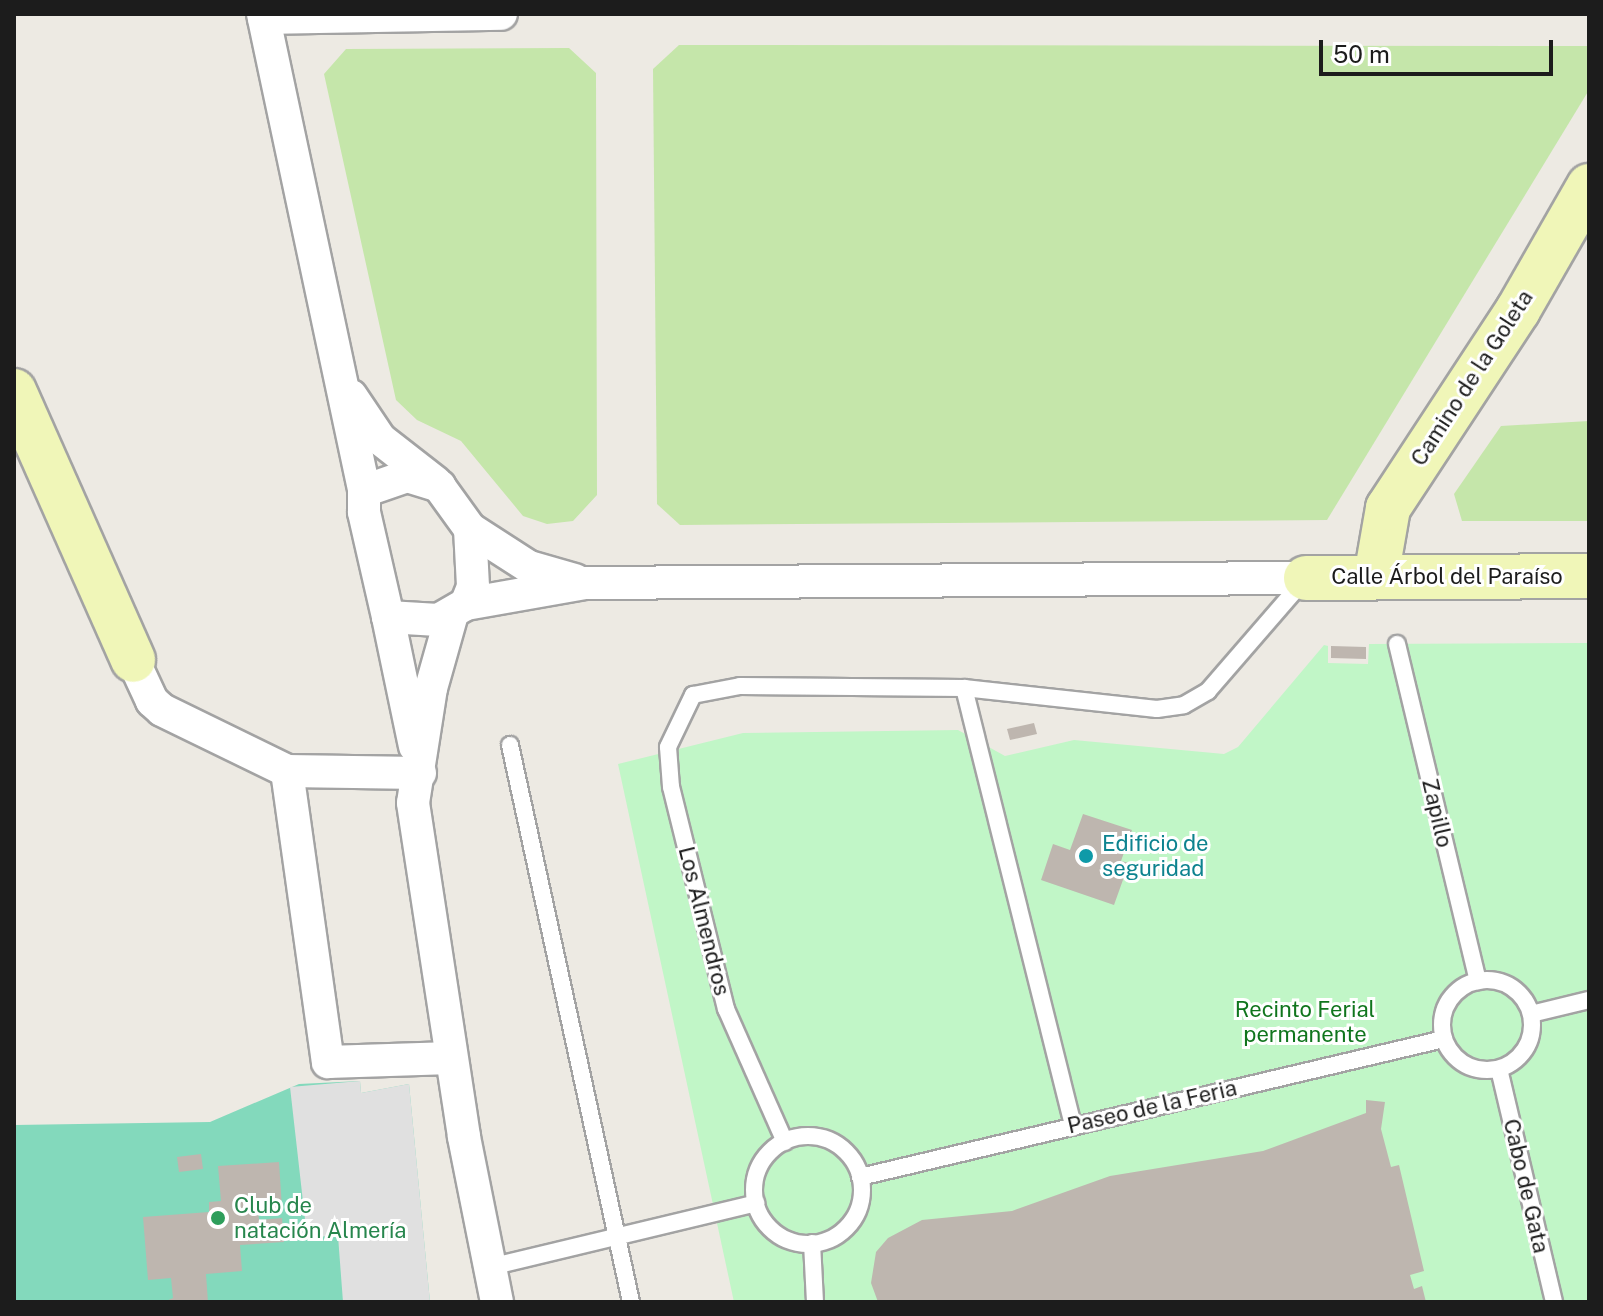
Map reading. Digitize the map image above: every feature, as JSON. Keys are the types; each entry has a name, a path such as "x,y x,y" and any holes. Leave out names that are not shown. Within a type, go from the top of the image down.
{"street":[{"path":"420,773 264,16 501,14"},
{"name":"Camino de la Goleta","path":"1376,577 1388,508 1518,310 1589,186"},
{"path":"340,376 380,439 439,486 470,529 529,567 585,583"},
{"path":"14,391 152,701 162,710 287,771 420,773"},
{"path":"364,491 407,476 439,486"},
{"path":"470,529 475,570 431,688 413,803 451,1058 497,1302"},
{"name":"Calle Árbol del Paraíso","path":"1306,578 1589,576"},
{"path":"388,617 422,622 459,609 585,583 1306,578"},
{"path":"287,771 328,1062 451,1058"}],"lane":[{"path":"1073,1125 964,688 1157,709 1184,705 1208,691 1306,578"},
{"name":"Zapillo","path":"1397,644 1478,981"},
{"name":"Los Almendros","path":"785,1142 726,1009 671,787 668,747 693,695 740,686 964,688"},
{"path":"510,745 631,1302"},
{"path":"1478,981 1512,988 1531,1014 1527,1046 1499,1069 1467,1066 1444,1039 1442,1022 1449,1002 1478,981"},
{"path":"1531,1014 1589,1000"},
{"name":"Paseo de la Feria","path":"860,1177 1444,1039"},
{"name":"Cabo de Gata","path":"1499,1069 1554,1302"},
{"path":"812,1136 834,1142 849,1155 860,1177 861,1201 854,1219 832,1238 812,1243 794,1242 774,1232 756,1203 758,1170 785,1142 812,1136"},
{"path":"490,1267 756,1203"},
{"path":"812,1243 815,1302"}],"green space":[{"path":"679,45 1589,46 1589,90 1327,520 680,525 657,504 653,69"},
{"path":"569,48 596,73 597,495 573,521 547,524 523,516 461,441 417,420 396,400 324,74 346,49"},
{"path":"1589,421 1589,521 1462,521 1454,494 1501,426"},
{"name":"Recinto Ferial permanente","path":"1589,643 1589,1302 734,1302 618,764 743,733 958,730 1005,756 1074,740 1224,754 1238,747 1324,645 1328,646 1328,663 1368,664 1369,644"},
{"name":"Club de natación Almería","path":"360,1081 361,1093 409,1084 430,1302 14,1302 14,1125 210,1122 299,1084"}],"shaded area":[{"path":"360,1081 361,1093 409,1084 430,1302 343,1302 338,1236 307,1237 290,1087"}],"building":[{"path":"1331,646 1366,647 1366,659 1331,658"},
{"path":"1034,723 1037,734 1010,740 1007,729"},
{"name":"Edificio de seguridad","path":"1083,814 1132,830 1121,861 1129,863 1114,905 1041,880 1053,844 1070,850"},
{"path":"1366,1100 1385,1102 1381,1129 1391,1167 1399,1165 1424,1271 1410,1275 1414,1289 1422,1286 1426,1302 878,1302 871,1283 876,1252 888,1238 922,1220 1012,1211 1110,1176 1263,1151 1366,1113"},
{"path":"201,1154 203,1169 179,1172 177,1157"},
{"path":"279,1162 282,1208 258,1210 259,1220 282,1218 284,1242 240,1245 242,1271 206,1274 208,1302 164,1302 173,1298 171,1278 148,1280 143,1217 209,1212 209,1202 221,1201 218,1166"}],"place":[{"name":"Edificio de seguridad","path":"1086,856"},
{"name":"Club de natación Almería","path":"218,1218"}]}
